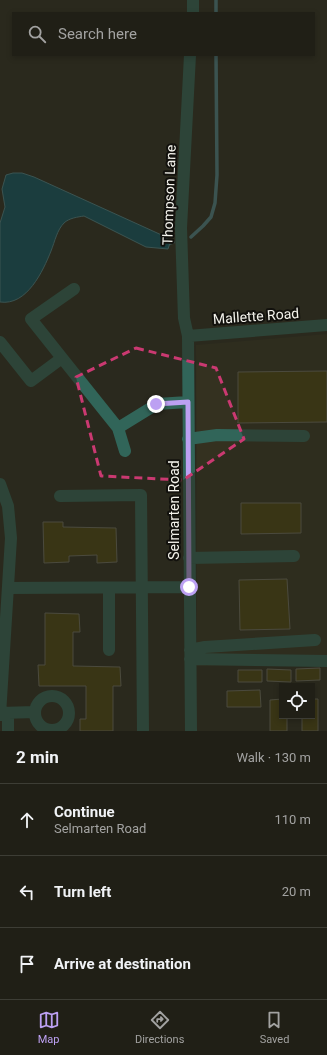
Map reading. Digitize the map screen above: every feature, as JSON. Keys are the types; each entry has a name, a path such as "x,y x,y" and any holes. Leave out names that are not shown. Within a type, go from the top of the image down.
{"street":[{"path":"193,0 193,12"},
{"name":"Thompson Lane","path":"188,336 184,318 181,228 190,56"},
{"path":"74,289 31,319 118,428 125,451"},
{"name":"Mallette Road","path":"188,336 327,325"},
{"name":"Selmarten Road","path":"188,336 191,731"},
{"path":"0,342 31,381 62,358"},
{"path":"118,428 156,404 188,402"},
{"path":"188,439 217,435 304,436"},
{"path":"0,484 8,506 11,538 5,593 0,713"},
{"path":"60,496 141,495 143,730"},
{"path":"189,558 294,556"},
{"path":"5,593 109,588 189,587"},
{"path":"109,588 109,650"},
{"path":"190,655 205,647 315,640"},
{"path":"190,655 327,661"},
{"path":"0,713 36,712"},
{"path":"0,713 8,718 8,731"}],"highlighted area":[{"path":"136,348 216,368 244,439 183,480 101,476 76,377"}],"shaded area":[{"path":"327,334 327,664 197,666 196,345"}],"water":[{"path":"22,173 34,177 166,237 170,243 168,249 146,247 84,216 74,218 66,221 60,229 43,268 33,286 18,299 10,302 0,302 0,223 5,207 2,189 6,175"}],"building":[{"path":"327,371 327,422 238,423 238,372"},
{"path":"241,503 301,503 301,533 241,534"},
{"path":"43,522 63,522 63,527 116,528 117,562 97,563 97,555 69,556 69,562 44,563"},
{"path":"287,579 290,629 240,630 239,580"},
{"path":"45,613 79,614 80,632 73,632 73,666 120,667 121,686 113,686 113,731 80,731 80,719 86,719 86,686 39,686 38,665 45,665"},
{"path":"320,668 320,680 296,681 296,669"},
{"path":"267,669 291,670 291,682 267,681"},
{"path":"238,670 262,670 262,682 238,682"},
{"path":"260,690 261,707 227,707 227,691"},
{"path":"279,699 279,719 287,719 287,731 270,731 270,700"},
{"path":"315,699 318,699 318,731 302,731 302,719 315,719"}],"waterway":[{"path":"216,0 216,12"},
{"path":"191,237 211,217 215,203 217,175 216,56"}],"route":[{"path":"156,404 188,402 189,587"}]}
